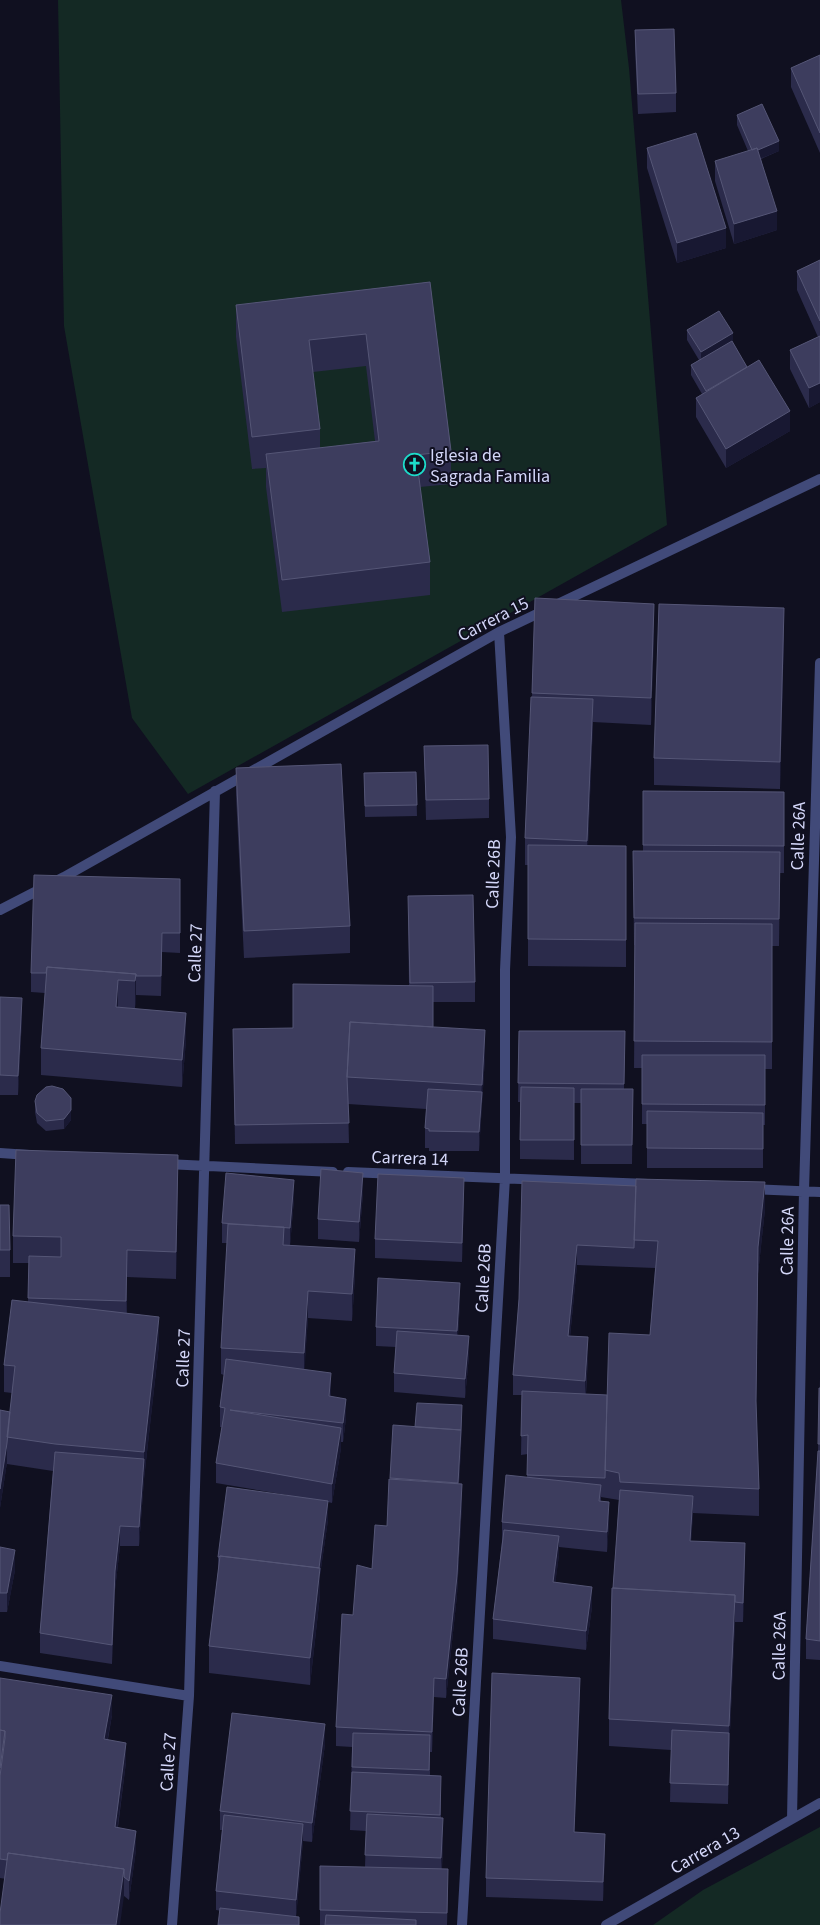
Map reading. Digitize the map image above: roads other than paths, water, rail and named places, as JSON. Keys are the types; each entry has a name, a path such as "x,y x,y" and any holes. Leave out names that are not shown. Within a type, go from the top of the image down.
{"street":[{"name":"Carrera 15","path":"0,910 64,877 499,632 820,479"},
{"name":"Calle 26B","path":"462,1925 505,1178 505,970 511,837 499,632"},
{"name":"Calle 26A","path":"792,1819 804,1191 820,663"},
{"name":"Calle 27","path":"172,1925 189,1696 215,791"},
{"path":"0,1153 39,1155"},
{"name":"Carrera 14","path":"156,1164 654,1184"},
{"path":"744,1188 820,1192"},
{"path":"0,1666 189,1696"},
{"name":"Carrera 13","path":"606,1925 820,1803"}],"place":[{"name":"Iglesia de Sagrada Familia","path":"414,465"}]}
